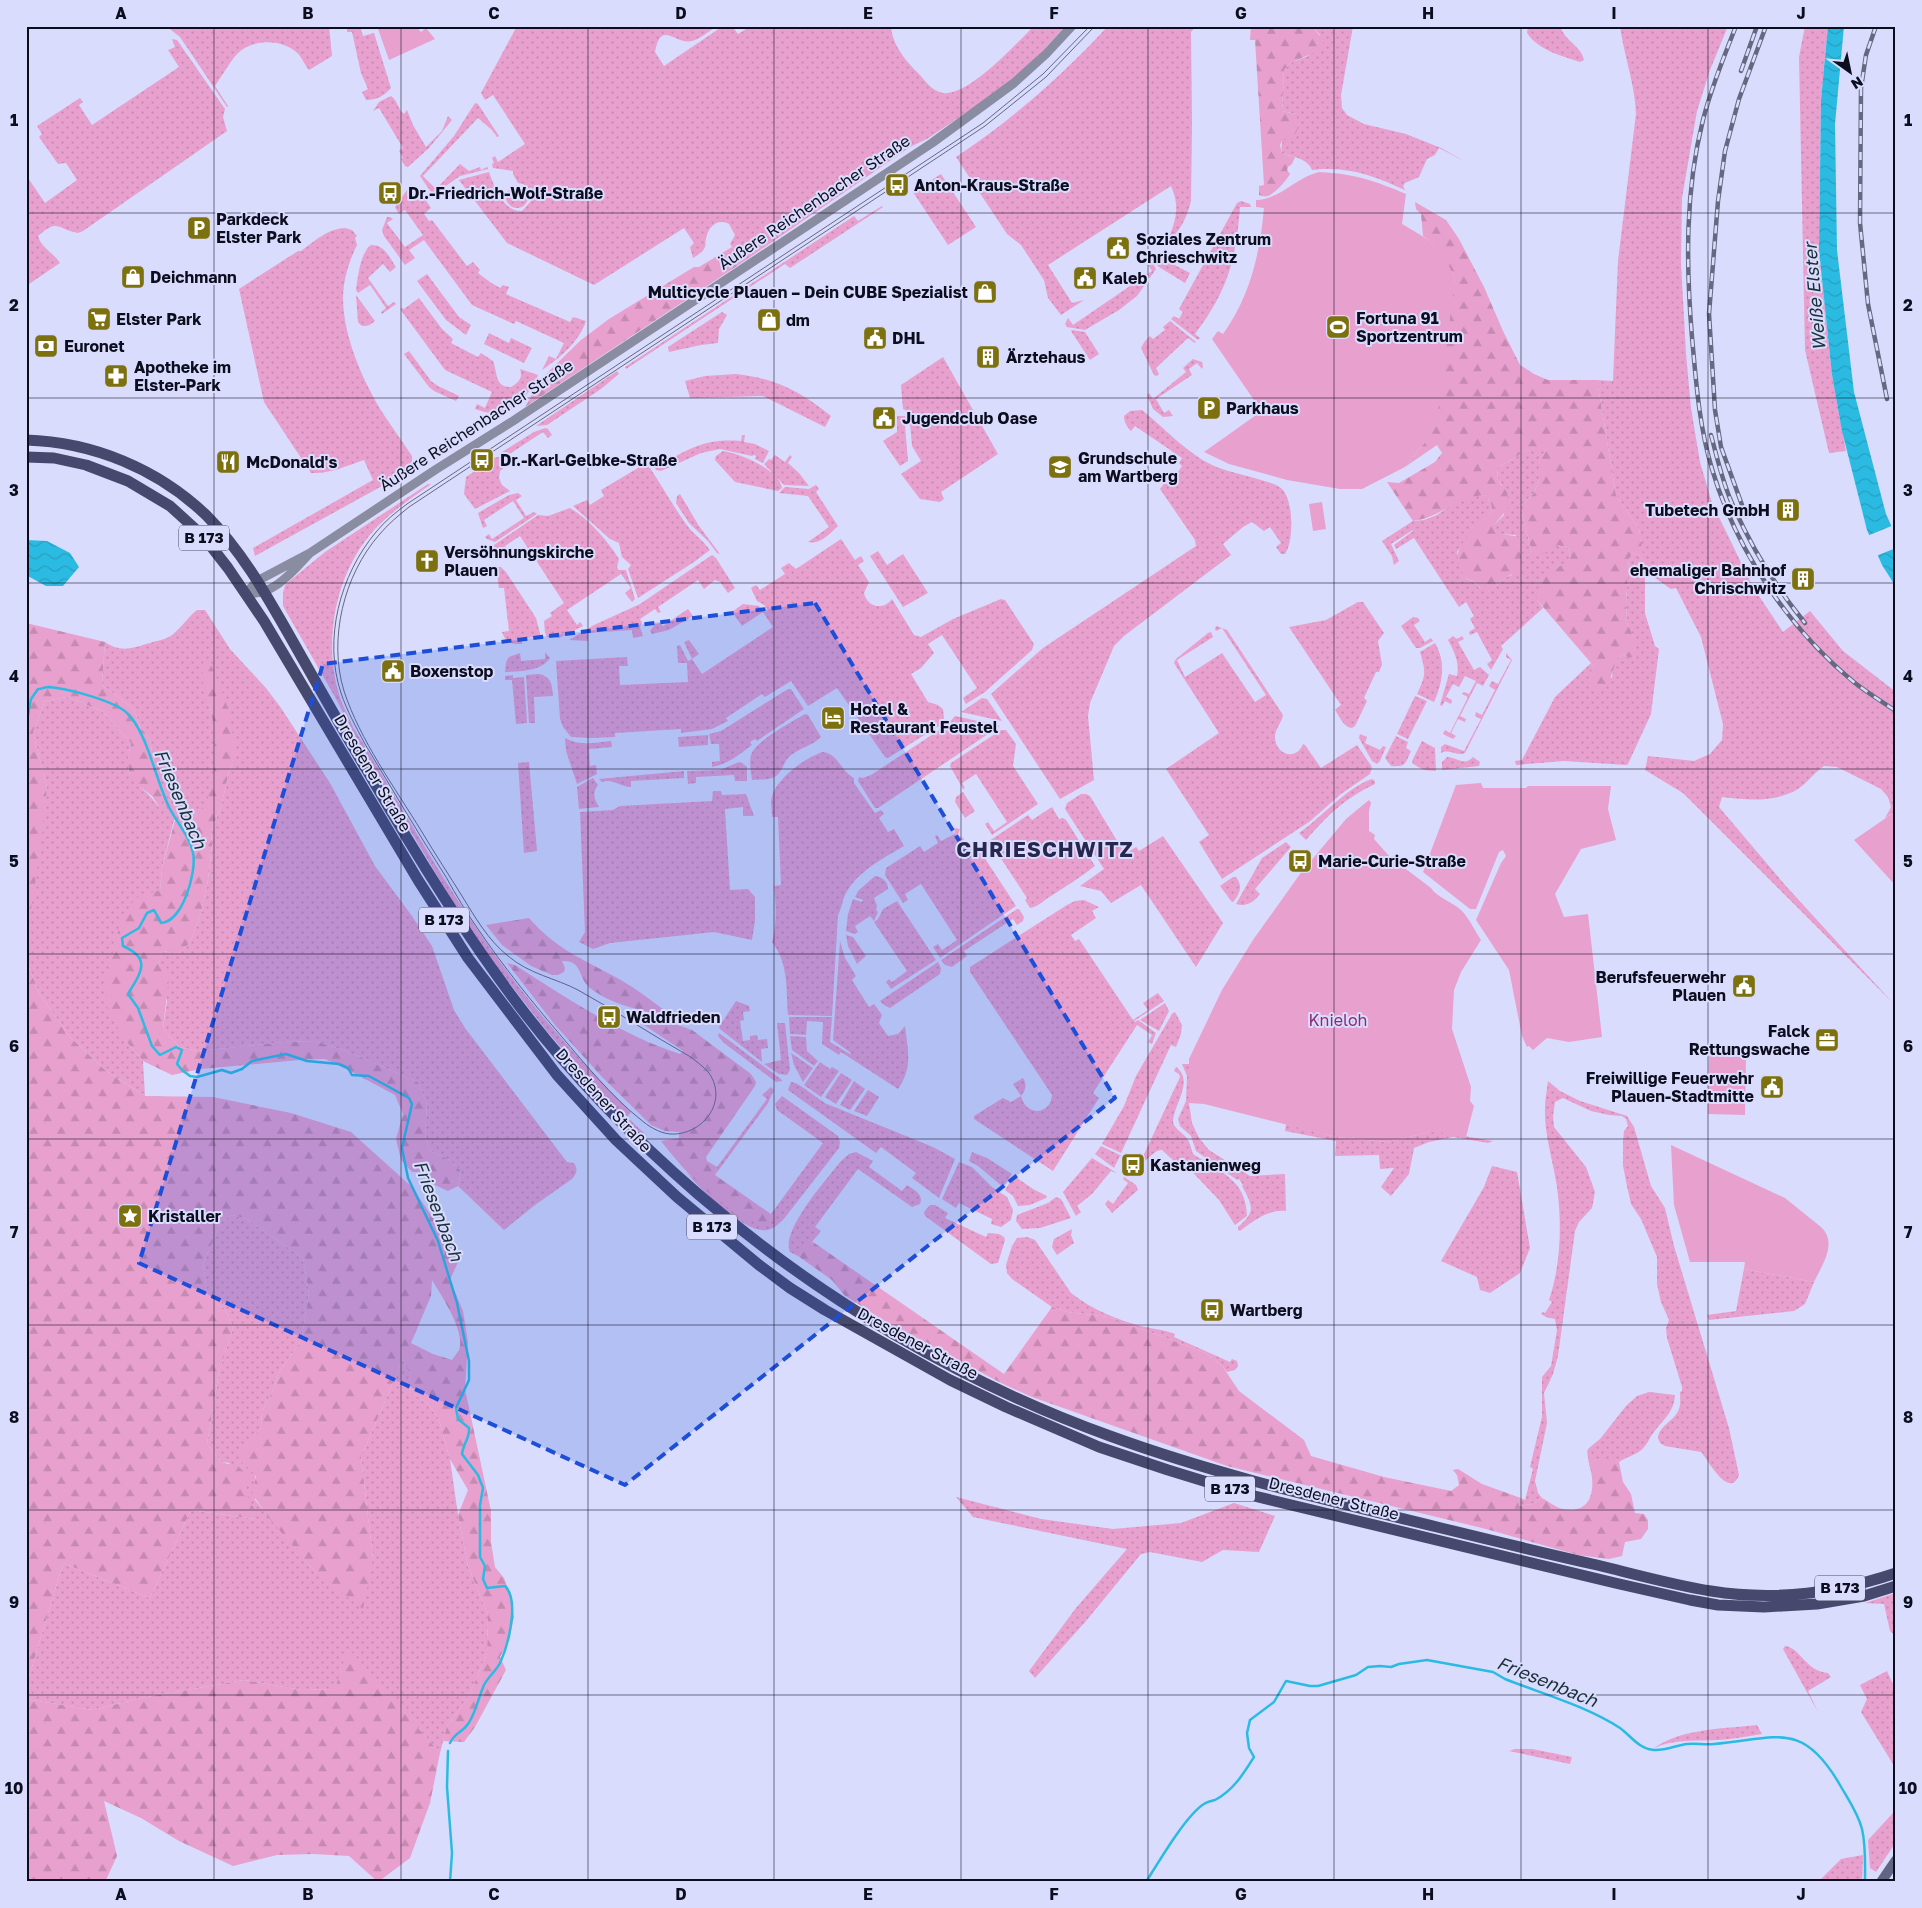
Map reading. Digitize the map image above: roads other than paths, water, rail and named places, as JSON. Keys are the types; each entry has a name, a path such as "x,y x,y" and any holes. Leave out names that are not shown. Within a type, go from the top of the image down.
{"main road":[{"name":"B 173","path":"26,440 45,440 78,446 110,456 142,470 176,491 201,511 222,532 265,592 364,766 475,944 516,1002 569,1067 653,1153 698,1194 749,1236 826,1292 882,1327 963,1372 1016,1397 1104,1434 1172,1458 1249,1480 1462,1533 1686,1586 1738,1594 1783,1595 1836,1589 1896,1573"},
{"name":"B 173","path":"26,457 54,458 94,468 128,481 170,506 203,536 246,594"},
{"name":"Dresdener Straße","path":"246,594 418,880 468,958 506,1009 593,1116 637,1162 712,1227 790,1288 874,1339 950,1380 1099,1447 1246,1494 1605,1581 1690,1600 1740,1606 1789,1607 1840,1601 1896,1586"},
{"path":"1881,1882 1896,1860"}],"street":[{"name":"Äußere Reichenbacher Straße","path":"246,594 258,581 310,553 435,470 513,422 932,143 1014,83 1046,54 1072,26"},
{"name":"Äußere Reichenbacher Straße","path":"246,594 265,592 282,581 310,553"}],"water":[{"path":"1828,26 1844,26 1835,124 1837,250 1854,392 1886,514 1896,536 1896,587 1882,565 1867,530 1842,431 1832,375 1819,250 1821,100"},
{"path":"26,540 47,541 70,553 79,567 63,586 46,586 26,575"}],"waterway":[{"name":"Friesenbach","path":"26,725 31,699 38,689 46,687 78,693 121,708 127,713 141,733 165,798 189,841 193,853 193,871 187,894 176,914 169,920 161,923 154,910 147,913 139,928 122,938 123,946 132,951 141,961 140,973 128,994 138,1008 152,1046 160,1055 176,1047 182,1050 177,1064 190,1076 197,1077 222,1070 231,1073 242,1069 252,1061 286,1054 307,1061 339,1064 348,1068 352,1075 369,1076 409,1098 412,1104 402,1148 408,1178 438,1241 457,1303 469,1361 469,1380 456,1408 458,1419 469,1428 462,1454 478,1475 483,1488 480,1505 480,1557 485,1566 483,1579 487,1588 505,1586 512,1602 509,1635 500,1663 484,1685 475,1711 466,1727 450,1743"},
{"name":"Friesenbach","path":"1146,1882 1189,1818 1204,1804 1215,1800 1227,1792 1242,1775 1254,1757 1249,1748 1247,1733 1250,1720 1274,1702 1286,1681 1318,1686 1356,1675 1368,1667 1391,1667 1427,1660 1493,1672 1505,1679 1593,1713 1620,1728 1640,1745 1649,1749 1658,1750 1687,1744 1714,1744 1771,1737 1786,1738 1800,1742 1813,1750 1826,1764 1853,1806 1862,1829 1865,1855 1865,1882"},
{"name":"Friesenbach","path":"448,1751 447,1787 452,1853 450,1882"}],"tram line":[{"path":"1090,26 1043,74 983,123 403,507 379,528 363,549 344,588 338,608 335,630 336,672 346,706 365,744 465,910 508,970 599,1080 619,1101 658,1131 670,1134 682,1133 702,1123 714,1106 716,1095 709,1073 689,1056 592,998 569,986 533,972 516,962 501,950 482,928 379,763 359,728 351,709 339,671 338,650 342,608 348,588 367,551 379,535 409,507 985,126 1046,77 1095,26"}],"railway":[{"path":"1736,26 1706,108 1697,147 1690,201 1688,228 1690,310 1695,370 1704,436 1722,499 1750,558 1768,586 1787,613 1831,662 1855,683 1896,711"},
{"path":"1741,71 1757,26"},
{"path":"1746,516 1721,447 1715,410 1709,314 1718,201 1725,151 1739,99 1766,26"},
{"path":"1876,26 1866,55 1861,88 1860,223 1868,304 1887,399"},
{"path":"1711,435 1728,493 1738,517 1773,580 1805,623"}],"place":[{"name":"Anton-Kraus-Straße","path":"897,185"},
{"name":"Dr.-Friedrich-Wolf-Straße","path":"390,193"},
{"name":"Parkdeck Elster Park","path":"199,228"},
{"name":"Soziales Zentrum Chrieschwitz","path":"1118,248"},
{"name":"Deichmann","path":"133,277"},
{"name":"Kaleb","path":"1085,278"},
{"name":"Multicycle Plauen – Dein CUBE Spezialist","path":"985,292"},
{"name":"Elster Park","path":"99,319"},
{"name":"dm","path":"769,320"},
{"name":"Fortuna 91 Sportzentrum","path":"1338,327"},
{"name":"DHL","path":"875,338"},
{"name":"Euronet","path":"46,346"},
{"name":"Ärztehaus","path":"988,357"},
{"name":"Apotheke im Elster-Park","path":"116,376"},
{"name":"Parkhaus","path":"1209,408"},
{"name":"Jugendclub Oase","path":"884,418"},
{"name":"Dr.-Karl-Gelbke-Straße","path":"482,460"},
{"name":"McDonald's","path":"228,462"},
{"name":"Grundschule am Wartberg","path":"1060,467"},
{"name":"Tubetech GmbH","path":"1788,510"},
{"name":"Versöhnungskirche Plauen","path":"427,561"},
{"name":"ehemaliger Bahnhof Chrischwitz","path":"1803,579"},
{"name":"Boxenstop","path":"393,671"},
{"name":"Hotel & Restaurant Feustel","path":"833,718"},
{"name":"Marie-Curie-Straße","path":"1300,861"},
{"name":"Berufsfeuerwehr Plauen","path":"1744,986"},
{"name":"Waldfrieden","path":"609,1017"},
{"name":"Falck Rettungswache","path":"1827,1040"},
{"name":"Freiwillige Feuerwehr Plauen-Stadtmitte","path":"1772,1087"},
{"name":"Kastanienweg","path":"1133,1165"},
{"name":"Kristaller","path":"130,1216"},
{"name":"Wartberg","path":"1212,1310"}],"district":[{"name":"CHRIESCHWITZ","path":"1045,850"}],"water label":[{"name":"Weiße Elster","path":"1815,297"}],"park label":[{"name":"Knieloh","path":"1338,1020"}]}
